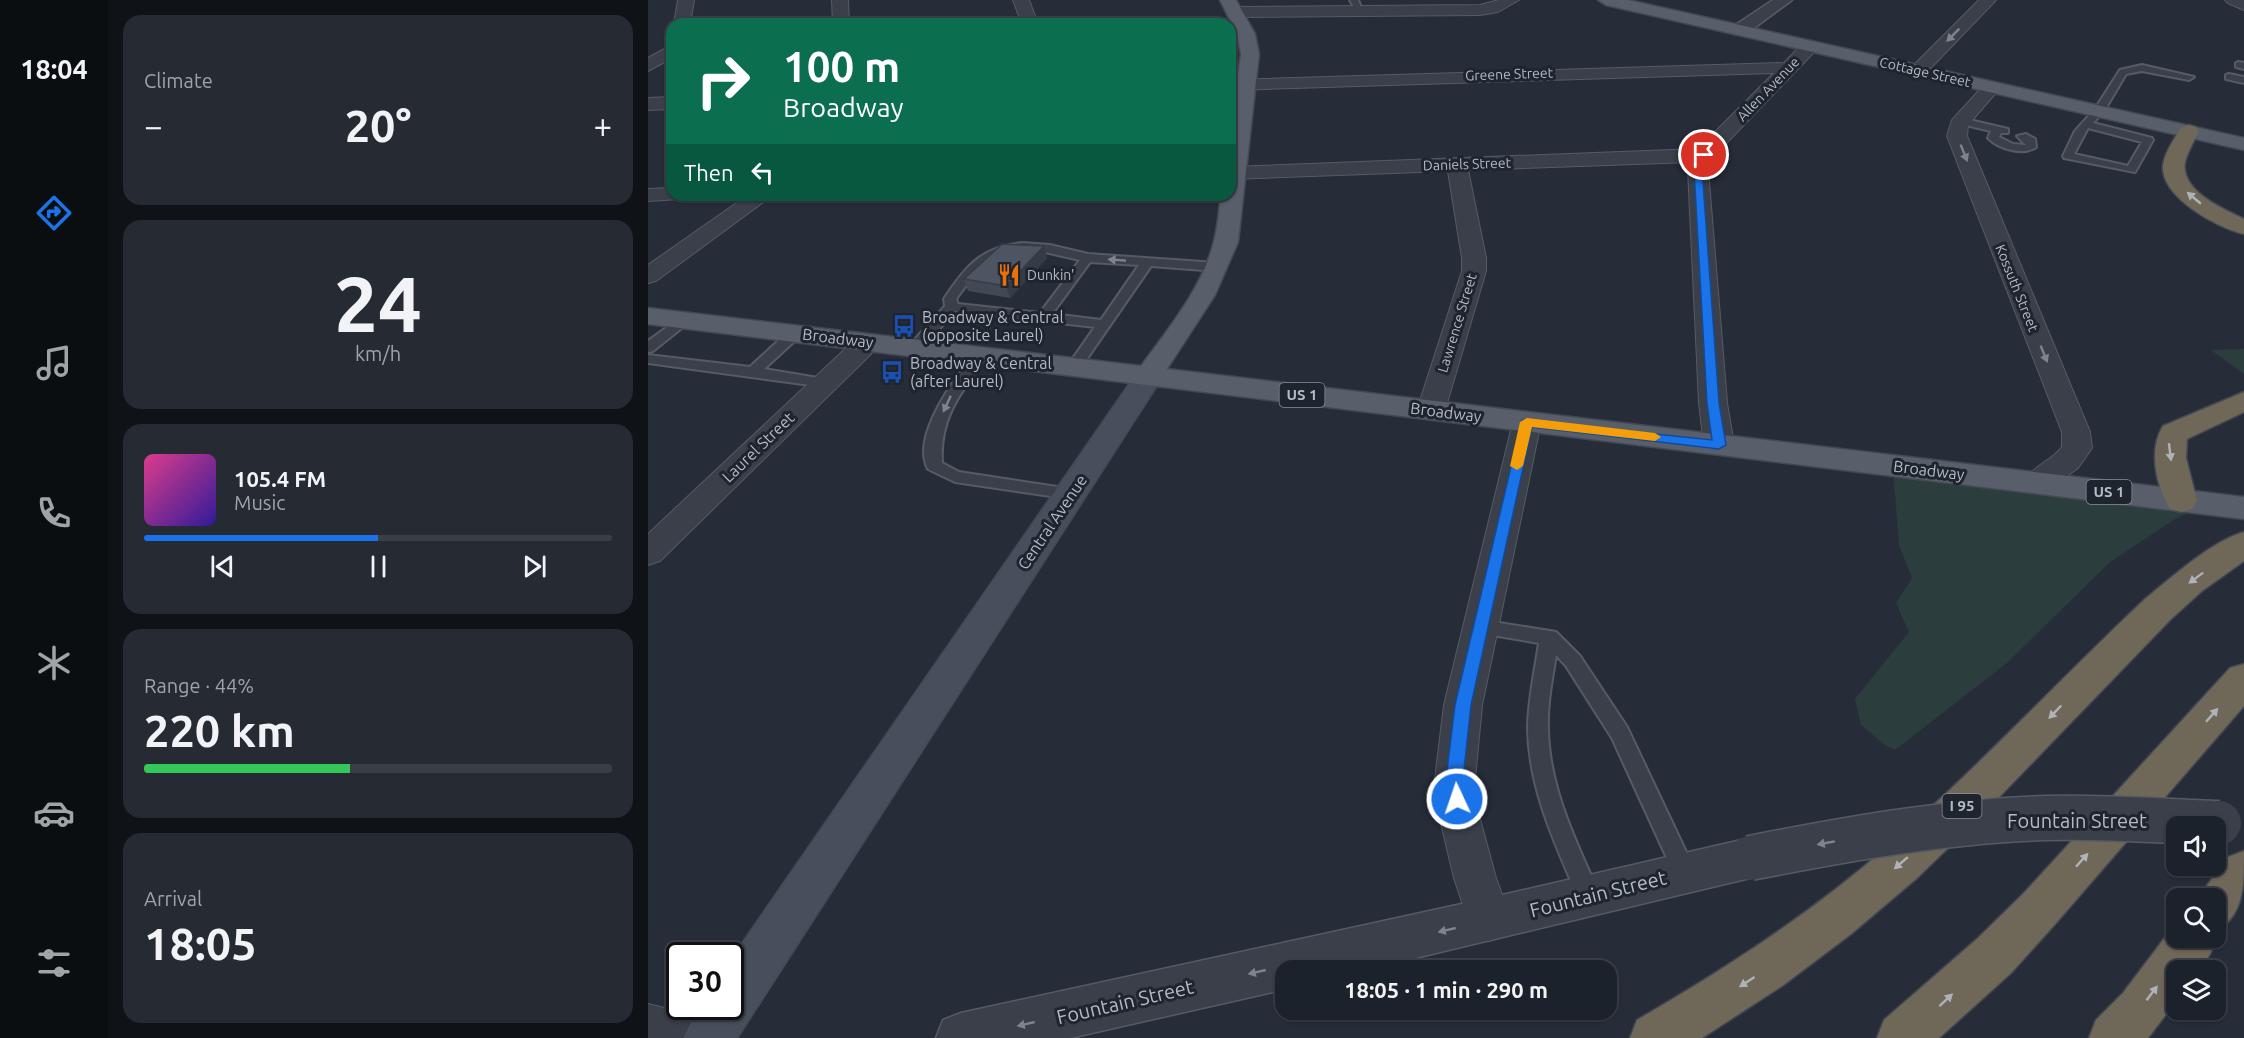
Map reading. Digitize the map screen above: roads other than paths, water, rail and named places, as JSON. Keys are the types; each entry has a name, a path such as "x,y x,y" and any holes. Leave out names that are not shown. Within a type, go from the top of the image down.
{"highway":[{"path":"2189,130 2175,164 2175,174 2182,186 2212,211 2244,227"},
{"path":"2181,501 2169,452 2169,441 2174,433 2244,401"},
{"name":"I 95","path":"1655,1038 1773,965 1885,877 1974,795 2158,609 2190,582 2244,544"},
{"path":"1902,1038 1994,956 2025,924 2244,679"},
{"path":"2226,896 2244,872"},
{"path":"2114,1038 2140,1010 2186,948"}],"main road":[{"name":"Cottage Street","path":"1606,0 1991,88 2093,118 2189,130 2244,144"},
{"name":"Central Avenue","path":"1232,6 1249,44 1238,85 1236,114"},
{"name":"Central Avenue","path":"744,984 1149,376 1217,267 1226,242 1230,201"},
{"name":"Broadway","path":"648,316 2234,507"},
{"name":"Central Avenue","path":"708,1038 720,1020"}],"street":[{"path":"683,18 686,0"},
{"path":"840,0 841,18"},
{"path":"1021,0 1028,18"},
{"path":"1232,6 1492,9 1512,0"},
{"path":"1740,30 1784,0"},
{"path":"1918,71 1988,0"},
{"path":"2233,0 2244,4"},
{"name":"Allen Avenue","path":"1704,155 1810,46"},
{"path":"648,66 666,54"},
{"name":"Greene Street","path":"1238,85 1472,75 1789,68"},
{"path":"1961,121 1991,88"},
{"path":"648,104 666,103"},
{"name":"Kossuth Street","path":"1961,121 1957,128 1957,136 2076,432 2077,448 2067,461 2038,482"},
{"path":"1704,155 1698,169 1713,403 1719,445"},
{"name":"Daniels Street","path":"1236,173 1704,155"},
{"name":"Lawrence Street","path":"1431,410 1474,271 1474,258 1457,164"},
{"path":"648,195 666,194"},
{"path":"648,276 754,201"},
{"name":"Laurel Street","path":"648,553 868,342"},
{"path":"1490,920 1463,829 1455,779 1463,705 1527,422"},
{"name":"Fountain Street","path":"962,1038 1490,920 1750,858 1894,831 2045,818 2231,824"},
{"path":"648,1028 689,1038"}],"lane":[{"path":"2093,118 2148,140 2131,170 2068,156 2078,131 2093,118 2122,72 2142,68 2189,76"},
{"path":"2229,77 2244,80"},
{"path":"1961,121 2000,130 1993,138 2000,144 2031,147 2031,141 2022,136"},
{"path":"952,307 950,299 964,280 986,257 1005,248 1029,247 1069,252 1087,258 1217,267"},
{"path":"1044,316 1087,258"},
{"path":"1074,367 1148,262"},
{"path":"952,307 1104,324"},
{"path":"915,348 952,307"},
{"path":"648,348 683,320"},
{"path":"753,372 795,333"},
{"path":"980,356 952,394 942,414 934,439 934,465 955,477 1071,494"},
{"path":"648,359 825,383"},
{"path":"1481,627 1549,637 1573,661 1620,733 1685,873"},
{"path":"1549,637 1538,728 1541,762 1549,799 1589,896"}],"place":[{"name":"Dunkin'","path":"1009,275"},
{"name":"Broadway & Central (opposite Laurel)","path":"904,326"},
{"name":"Broadway & Central (after Laurel)","path":"892,372"}]}
